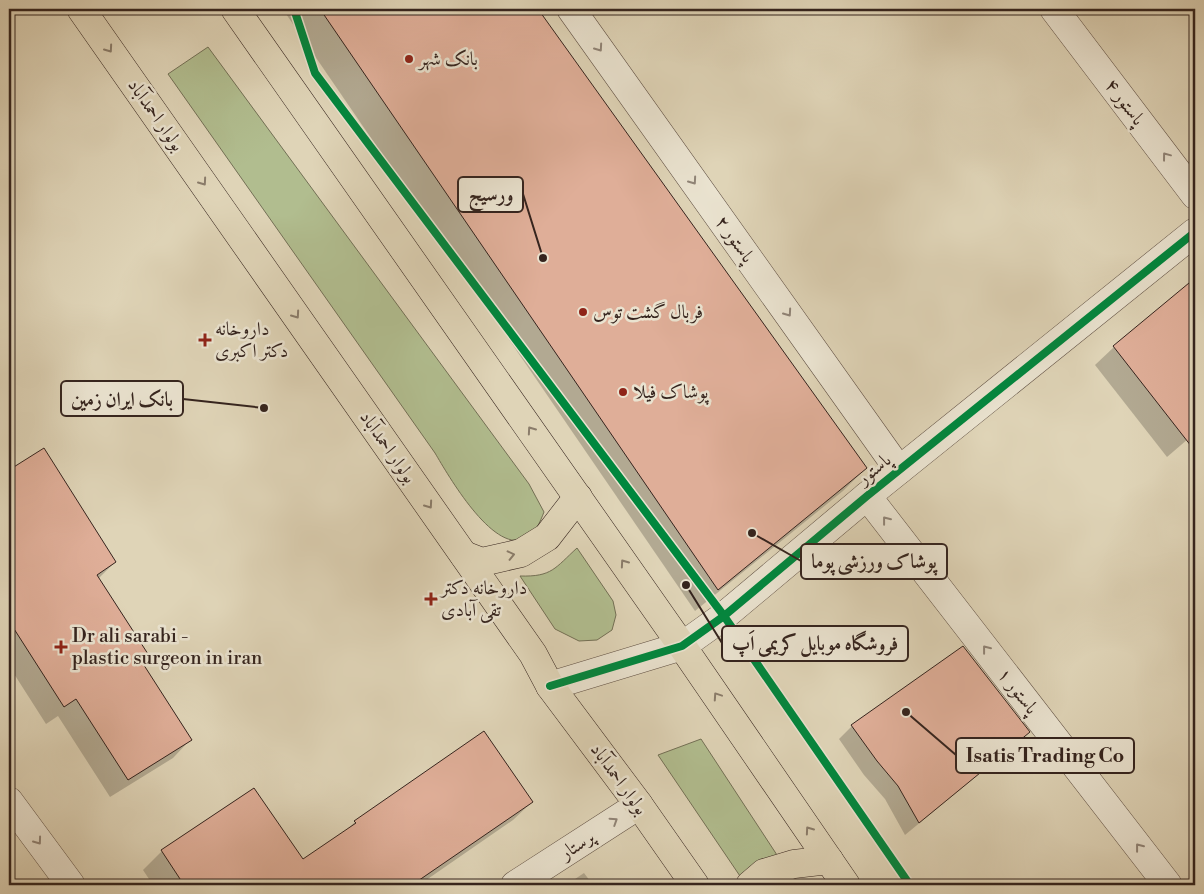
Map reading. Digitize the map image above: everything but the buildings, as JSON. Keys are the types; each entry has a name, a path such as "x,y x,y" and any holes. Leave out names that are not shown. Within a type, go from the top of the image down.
{"main road":[{"name":"بولوار احمدآباد","path":"82,9 533,654 550,686 639,805 695,885"},
{"path":"235,9 578,496 846,885"},
{"path":"464,555 482,562 521,553 547,537 578,496"},
{"path":"750,885 764,873 794,864 829,860"}],"street":[{"name":"پاستور ۲","path":"571,9 899,470"},
{"name":"پاستور ۴","path":"1054,9 1195,195"},
{"name":"پاستور","path":"550,686 682,646 724,616 867,496 1195,232"},
{"name":"پاستور ۱","path":"867,496 1168,885"},
{"path":"9,801 71,885"},
{"name":"پرستار","path":"515,885 639,805"}],"green space":[{"path":"208,47 529,484 544,512 537,528 528,537 512,540 498,534 472,509 435,453 168,74"},
{"path":"577,548 613,601 616,615 612,630 597,640 579,641 555,629 520,576 546,573 558,566"},
{"path":"701,739 777,855 742,879 658,755"}],"cycle path":[{"path":"294,9 315,73 724,616 910,885"},
{"path":"550,686 682,646 724,616 867,496 1195,232"}],"place":[{"name":"بانک شهر","path":"409,59"},
{"name":"ورسیج","path":"543,258"},
{"name":"فربال گشت توس","path":"583,312"},
{"name":"داروخانه دکتر اکبری","path":"205,340"},
{"name":"پوشاک فیلا","path":"623,392"},
{"name":"بانک ایران زمین","path":"264,408"},
{"name":"پوشاک ورزشی پوما","path":"752,533"},
{"name":"فروشگاه موبایل کریمی اَپ","path":"686,585"},
{"name":"داروخانه دکتر تقی آبادی","path":"431,599"},
{"name":"Dr ali sarabi - plastic surgeon in iran","path":"61,647"},
{"name":"Isatis Trading Co","path":"906,712"}]}
